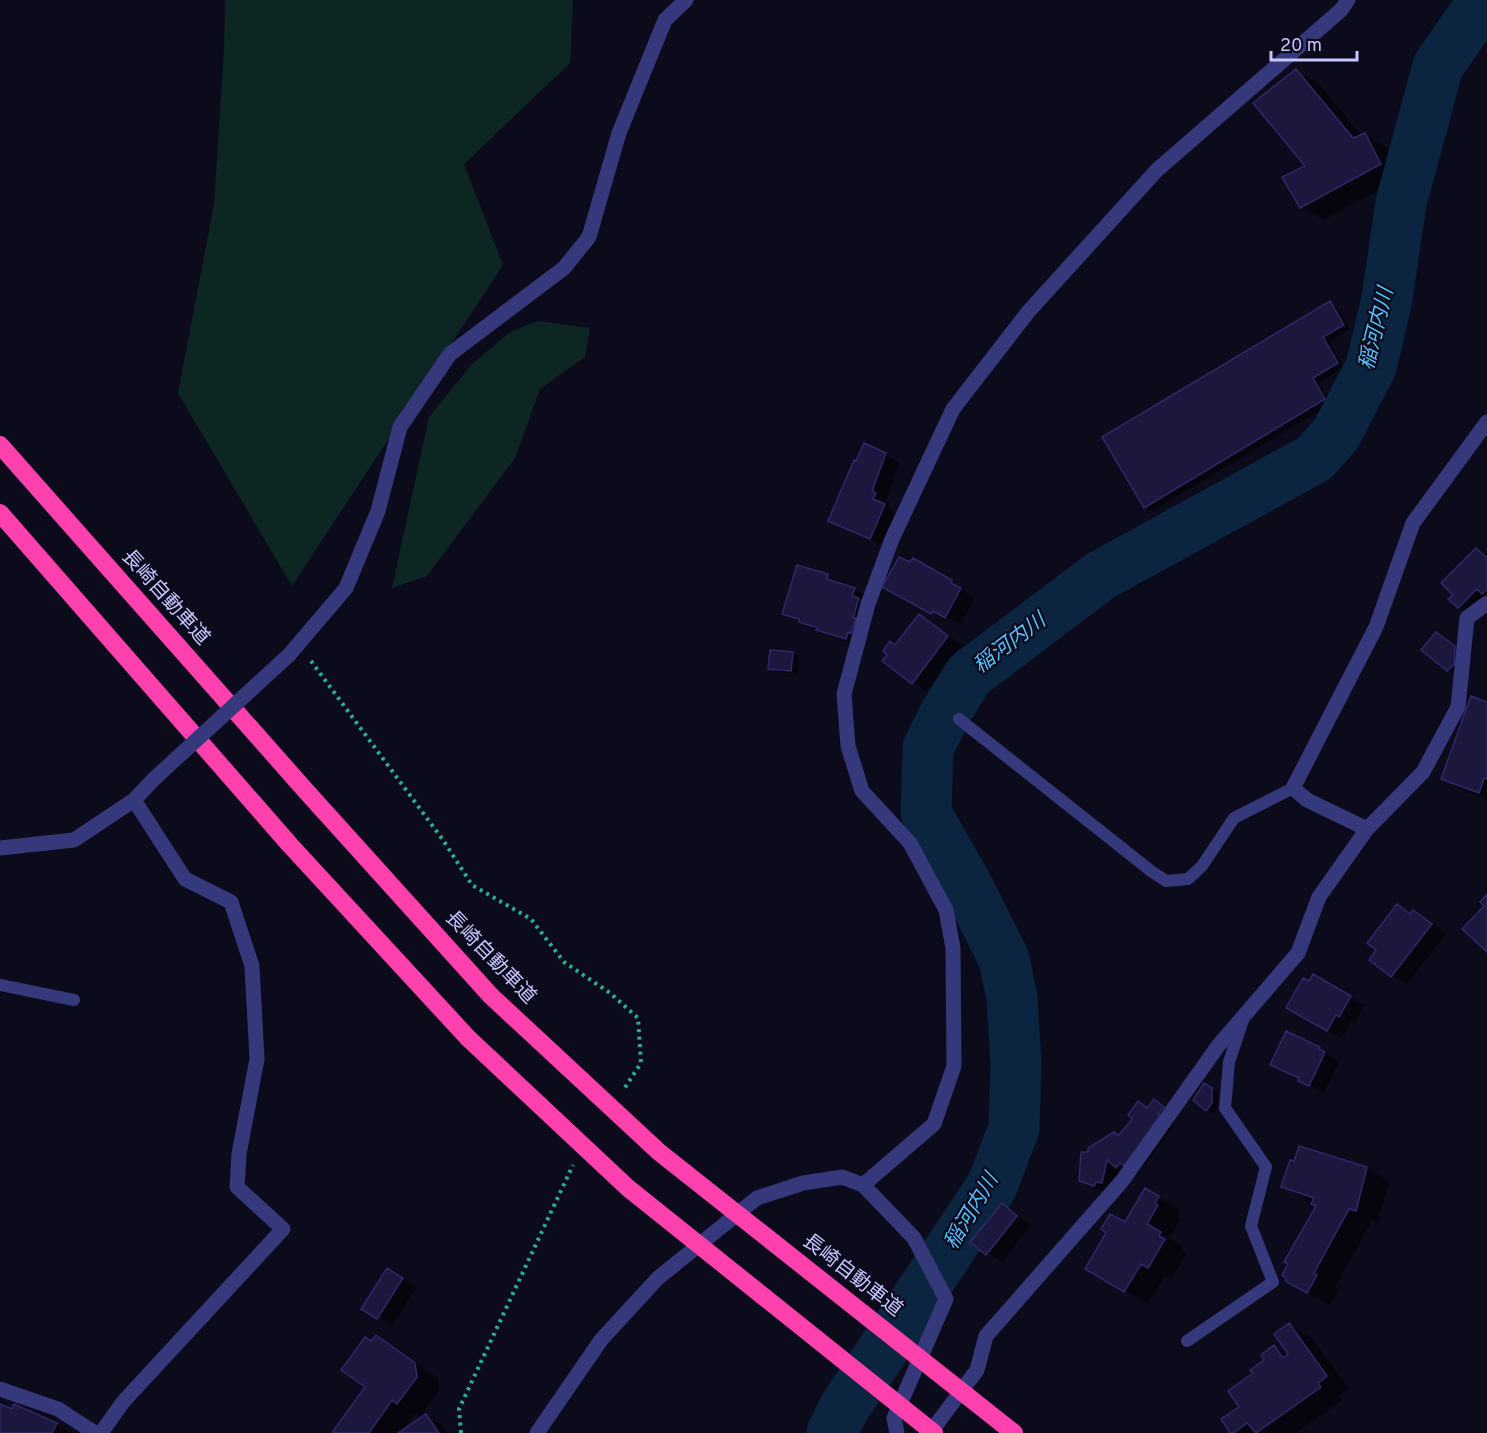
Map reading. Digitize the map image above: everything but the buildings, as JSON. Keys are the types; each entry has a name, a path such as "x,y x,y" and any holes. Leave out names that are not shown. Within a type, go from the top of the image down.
{"highway":[{"name":"長崎自動車道","path":"0,445 491,996 659,1152 1014,1433"},
{"path":"0,513 290,845 468,1038 628,1188 932,1433"}],"street":[{"path":"0,849 74,840 134,800 289,655 346,588 378,511 400,427 450,354 564,268 589,237 619,133 631,102 665,20 686,0"},
{"path":"862,1185 934,1124 954,1066 953,948 946,910 910,843 862,791 848,746 844,694 868,604 892,539 953,409 1028,312 1157,170 1341,10 1348,0"},
{"path":"1367,830 1307,800 1293,788 1376,627 1413,523 1487,422"},
{"path":"932,1433 977,1370 986,1336 1122,1181 1218,1046 1298,953 1319,897 1367,830 1423,772 1458,707 1467,618 1487,603"},
{"path":"101,1433 123,1402 283,1228 237,1187 238,1154 257,1059 252,966 231,902 185,879 134,800"},
{"path":"537,1433 601,1340 658,1278 757,1198 803,1183 842,1177 862,1185 914,1238 946,1299 894,1418 897,1433"},
{"path":"0,1389 58,1408 95,1433"}],"lane":[{"path":"959,719 1166,881 1188,879 1202,866 1234,818 1293,788"},
{"path":"0,985 74,1000"},
{"path":"1187,1341 1273,1282 1251,1226 1266,1167 1225,1108 1228,1062 1244,1016"}],"green space":[{"path":"225,0 573,0 570,63 464,164 503,265 292,586 178,393 214,205"},
{"path":"537,321 590,328 585,357 540,389 515,458 427,576 392,588 429,417 472,364 509,333"}],"waterway":[{"name":"稲河内川","path":"832,1433 844,1408 992,1186 1014,1128 1016,1064 1012,998 1004,959 969,889 926,813 928,748 946,712 969,675 1100,576 1315,458 1336,434 1371,367 1387,299 1401,203 1438,66 1478,9 1487,1"}]}
